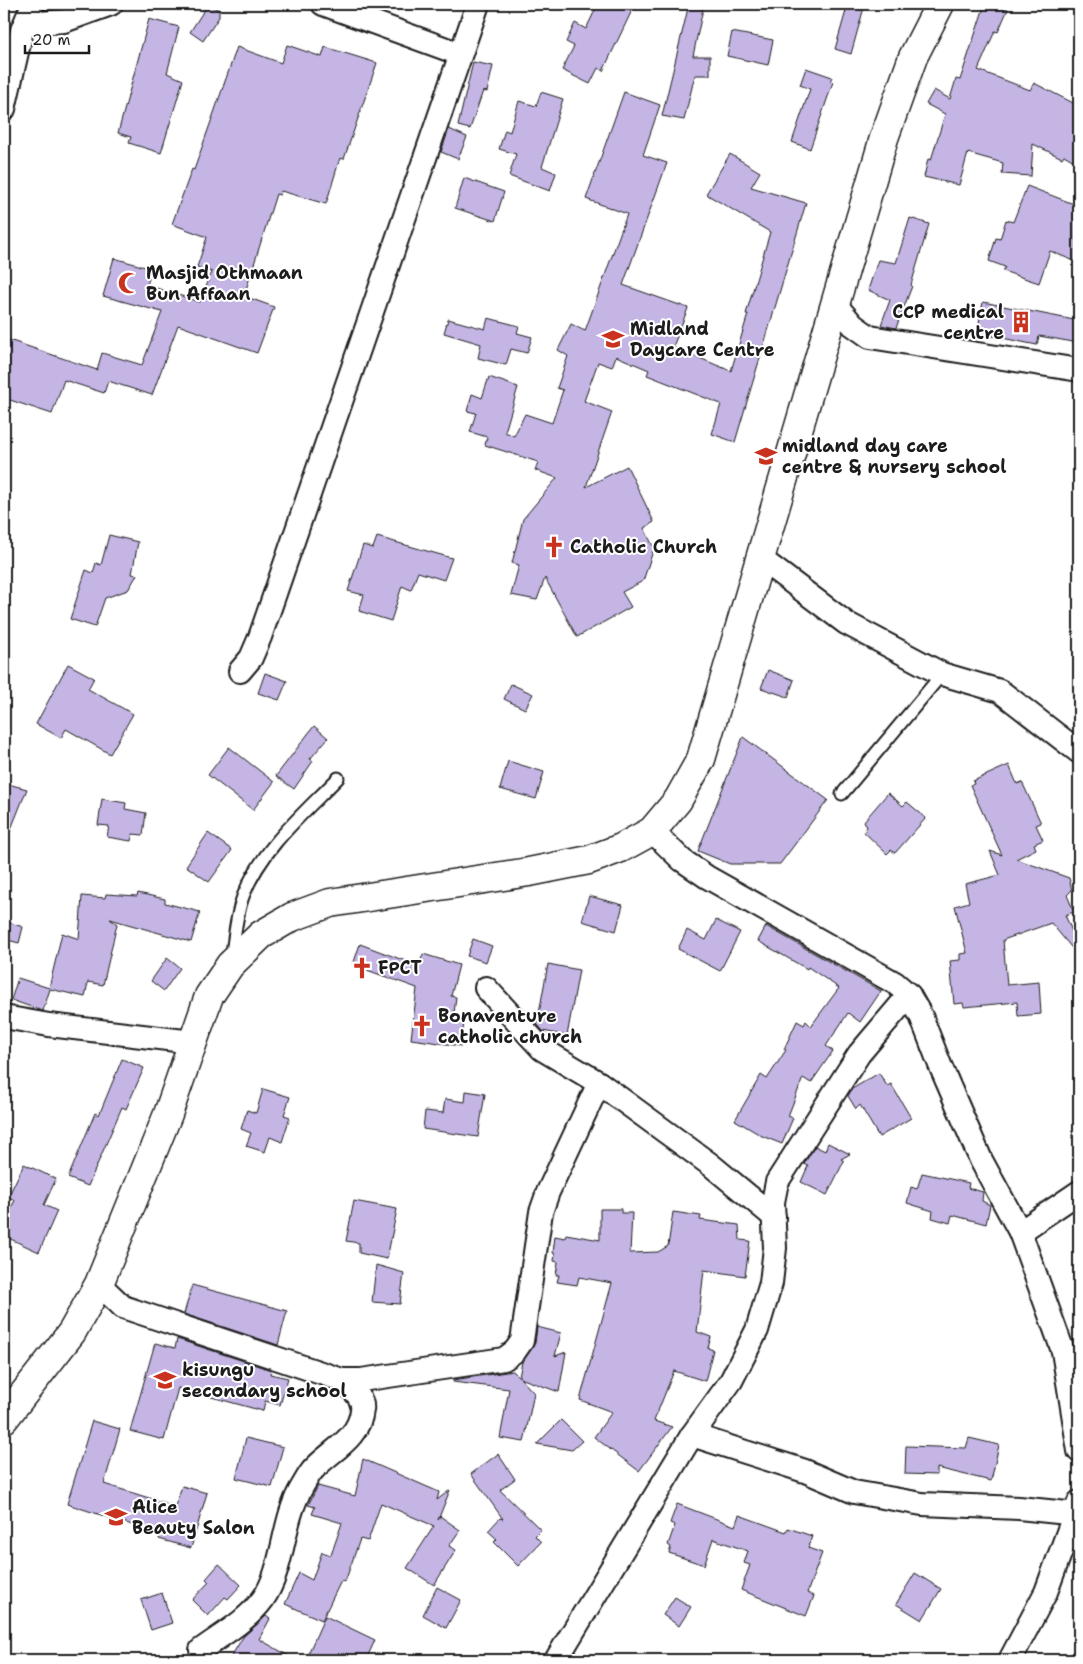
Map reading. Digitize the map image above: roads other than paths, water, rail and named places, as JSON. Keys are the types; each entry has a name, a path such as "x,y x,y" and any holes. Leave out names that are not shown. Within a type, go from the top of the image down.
{"street":[{"path":"4,108 21,20 64,21 111,4"},
{"path":"323,4 460,54"},
{"path":"240,671 251,658 260,637 478,4"},
{"path":"4,1419 72,1332 99,1284 168,1114 209,996 230,965 261,935 292,917 330,902 529,872 590,860 621,848 652,831 678,800 701,759 761,559 834,303 888,129 913,57 940,4"},
{"path":"834,303 853,325 870,337 1079,370"},
{"path":"761,559 846,623 942,674 1000,691 1079,752"},
{"path":"652,831 682,860 707,877 895,982 908,995 921,1016 981,1160 1020,1232 1071,1356 1079,1451"},
{"path":"486,988 542,1049 599,1083 711,1165 774,1217"},
{"path":"556,1660 692,1435 731,1381 757,1330 771,1283 775,1248 773,1202 777,1182 859,1054 908,995"},
{"path":"4,1017 49,1025 193,1042"},
{"path":"99,1284 123,1307 342,1380 361,1380 504,1358 515,1351 522,1341 541,1212 548,1192 599,1083"},
{"path":"1020,1232 1079,1192"},
{"path":"201,1650 252,1613 265,1597 276,1572 283,1539 300,1491 312,1471 341,1448 350,1436 362,1411 361,1400 342,1380"},
{"path":"692,1435 804,1471 854,1492 922,1504 1019,1508 1078,1508 1046,1592 1010,1660"}],"lane":[{"path":"842,794 942,674"},
{"path":"230,965 244,894 255,872 272,846 338,778"}],"place":[{"name":"Masjid Othmaan Bun Affaan","path":"129,283"},
{"name":"CCP medical centre","path":"1021,322"},
{"name":"Midland Daycare Centre","path":"613,339"},
{"name":"midland day care centre & nursery school","path":"766,456"},
{"name":"Catholic Church","path":"554,547"},
{"name":"FPCT","path":"362,968"},
{"name":"Bonaventure catholic church","path":"422,1026"},
{"name":"kisungu secondary school","path":"165,1380"},
{"name":"Alice Beauty Salon","path":"116,1517"}]}
